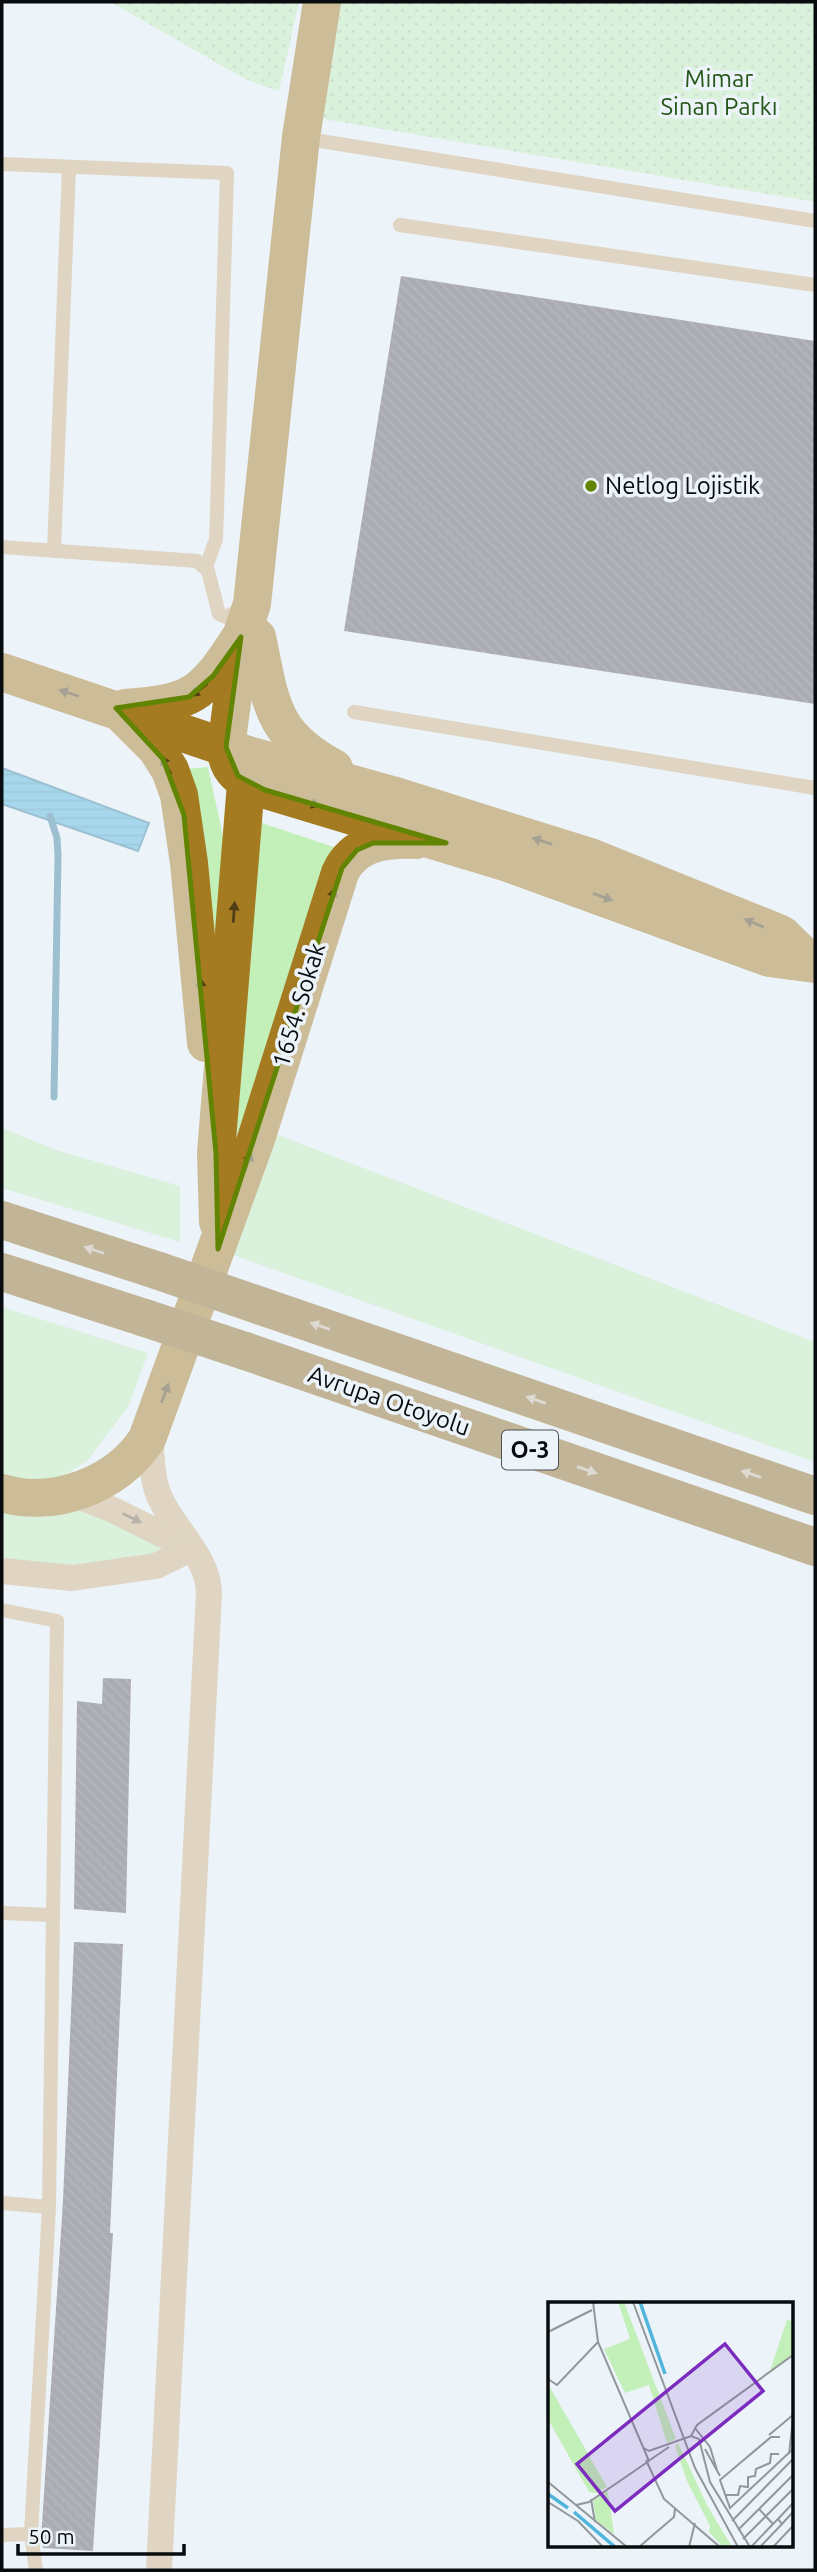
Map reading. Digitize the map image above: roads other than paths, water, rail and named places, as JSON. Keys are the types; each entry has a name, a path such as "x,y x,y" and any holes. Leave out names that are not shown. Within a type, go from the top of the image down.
{"highway":[{"name":"Avrupa Otoyolu","path":"2,1220 159,1271 815,1496"},
{"name":"Avrupa Otoyolu","path":"2,1272 245,1351 815,1548"}],"main road":[{"name":"1654. Sokak","path":"218,1249 216,1153 250,626 301,137 322,2"},
{"path":"116,708 163,705 189,697 213,676 250,626"},
{"path":"250,626 273,707 284,730 312,756 376,791"},
{"path":"2,672 116,708 240,761 376,791 545,842 641,875 781,934 812,963"},
{"path":"116,708 156,748 170,770 179,795 189,863 216,1153"},
{"path":"240,761 263,789 505,862 769,958 812,963"},
{"name":"1654. Sokak","path":"2,1493 28,1498 70,1493 102,1481 118,1471 143,1445 150,1434 218,1249 262,1121 342,867 357,850 373,843 404,839 446,843"}],"street":[{"path":"150,1434 154,1480 159,1495 172,1521 206,1570 209,1593 159,2570"},
{"path":"70,1493 113,1510 191,1549"},
{"path":"2,1571 72,1578 156,1566 191,1549"}],"lane":[{"path":"301,137 815,220"},
{"path":"2,164 227,173 216,539 205,567"},
{"path":"54,551 69,167"},
{"path":"400,225 815,285"},
{"path":"2,547 197,561 208,571 217,612 250,626"},
{"path":"354,712 815,788"},
{"path":"2,1610 57,1621 49,2207 31,2534 36,2570"},
{"path":"2,1913 52,1915"},
{"path":"2,2203 49,2207"},
{"path":"2,2535 31,2534"}],"water":[{"path":"2,768 149,823 138,851 2,804"}],"waterway":[{"path":"50,816 57,838 58,856 54,1097"}],"place":[{"name":"Netlog Lojistik","path":"591,486"}],"park label":[{"name":"Mimar Sinan Parkı","path":"719,93"}]}
